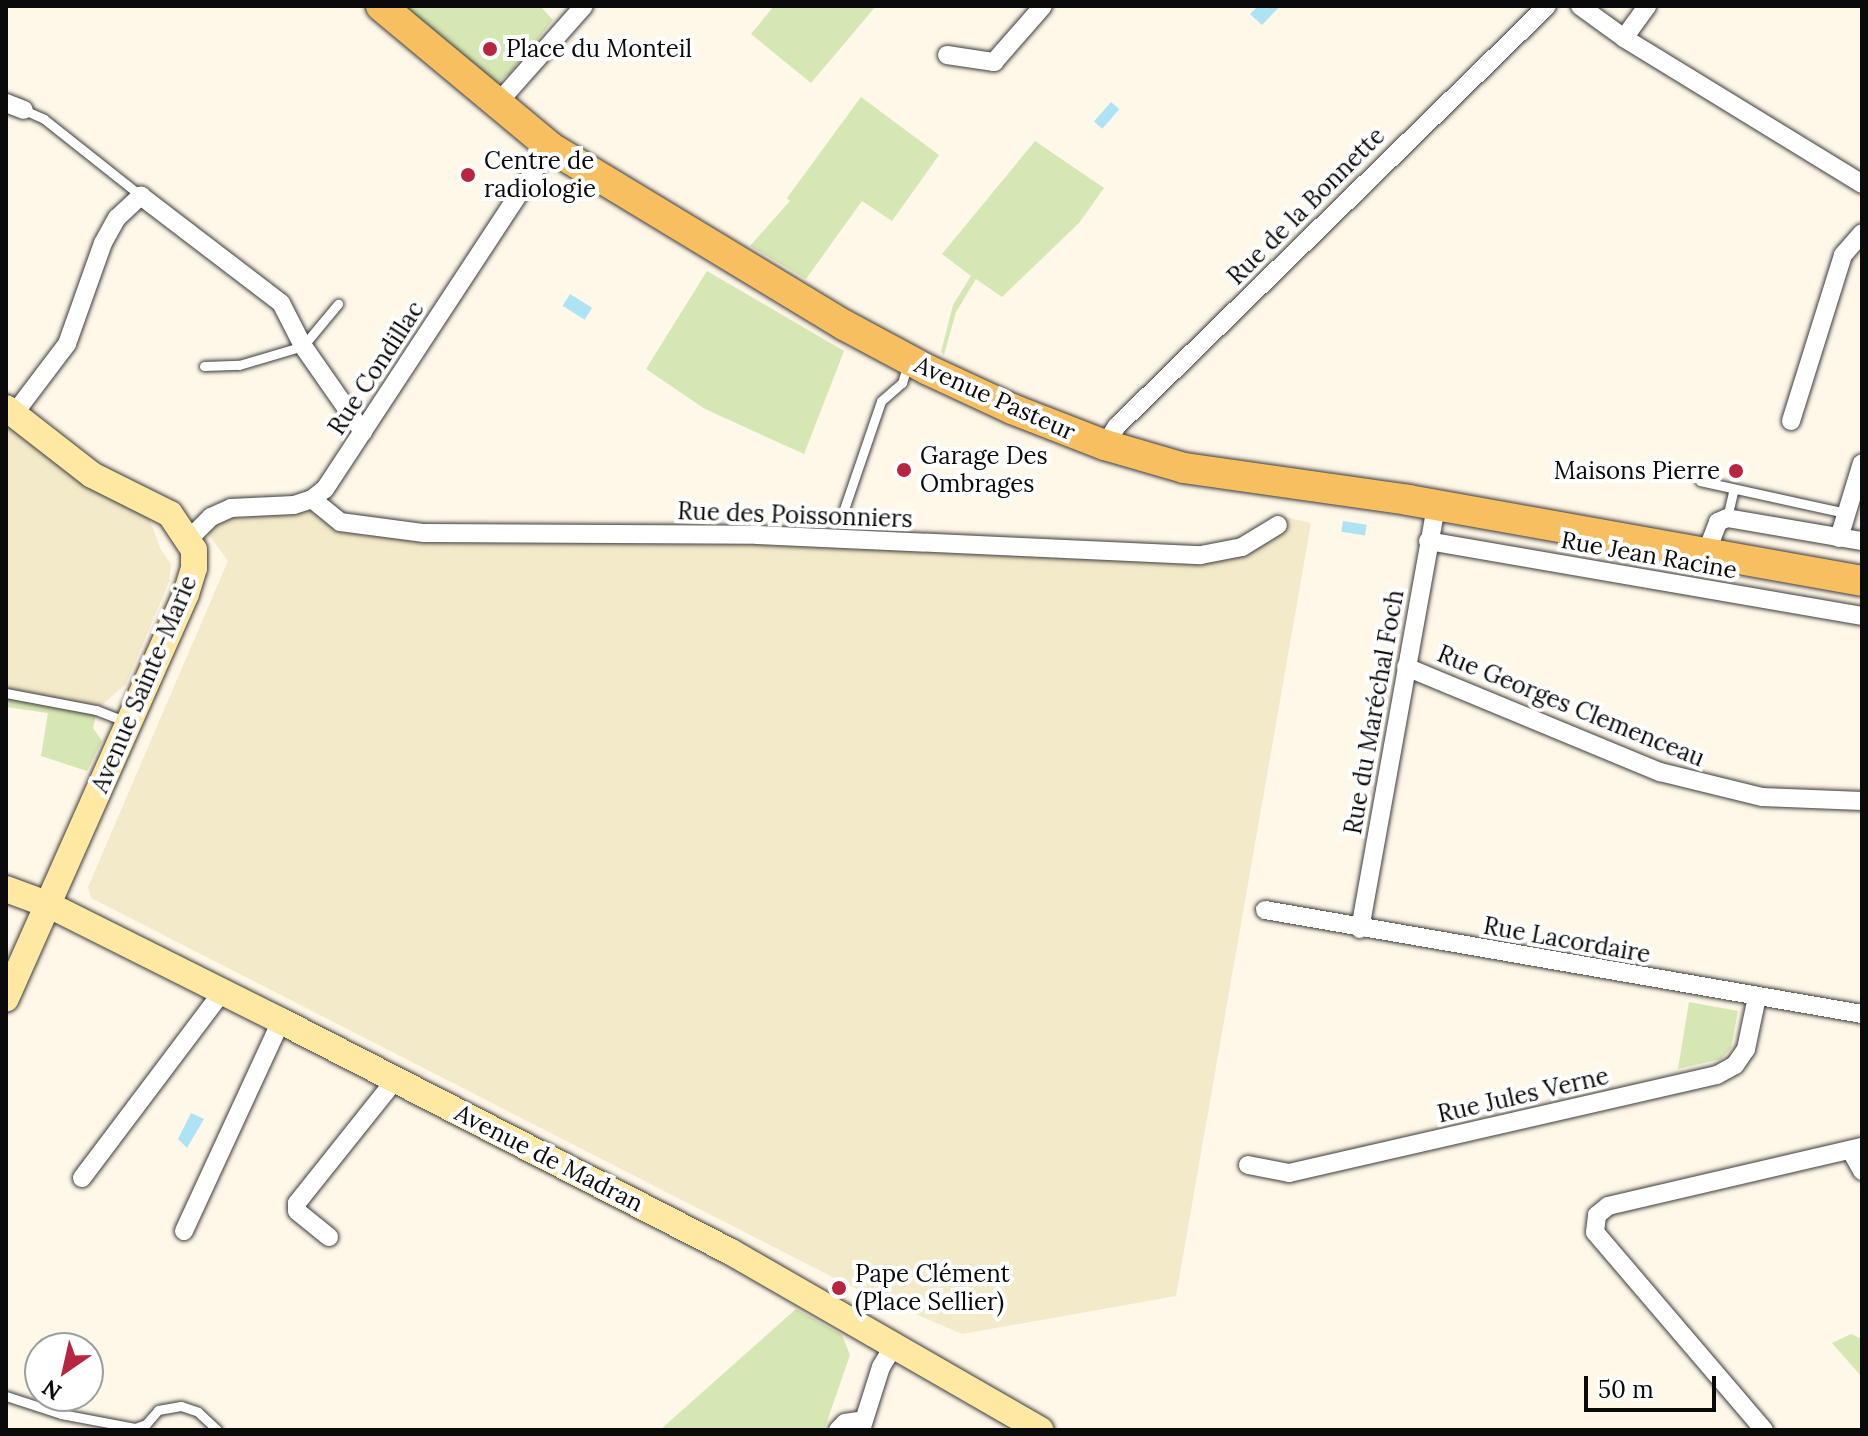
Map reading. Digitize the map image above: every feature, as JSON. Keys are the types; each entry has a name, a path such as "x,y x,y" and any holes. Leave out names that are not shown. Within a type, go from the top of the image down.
{"main road":[{"name":"Avenue Pasteur","path":"381,6 550,147 844,325 1012,409 1105,445 1226,477 1436,505 1862,581"},
{"name":"Avenue Sainte-Marie","path":"6,999 130,723 186,594 194,568 194,550 170,514 92,475 10,411"},
{"name":"Avenue de Madran","path":"6,889 49,905 281,1021 731,1252 1040,1430"}],"street":[{"path":"496,105 577,13 555,6"},
{"path":"947,55 994,62 1043,6"},
{"name":"Rue de la Bonnette","path":"1105,445 1117,426 1547,6"},
{"path":"1580,6 1624,38 1861,182"},
{"path":"1624,38 1647,6"},
{"path":"6,103 24,110"},
{"name":"Rue Condillac","path":"312,499 325,489 550,147"},
{"path":"10,411 67,344 103,243 117,218 141,196 281,303 303,346 363,432"},
{"path":"1791,421 1843,255 1862,233"},
{"path":"1839,538 1862,463"},
{"path":"189,539 211,517 231,508 294,505 312,499"},
{"name":"Rue des Poissonniers","path":"312,499 340,522 424,533 757,535 1201,555 1242,547 1278,525"},
{"name":"Rue du Maréchal Foch","path":"1360,929 1436,505"},
{"path":"1707,551 1718,522 1727,518 1862,541"},
{"name":"Rue Jean Racine","path":"1428,541 1862,616"},
{"name":"Rue Georges Clemenceau","path":"1406,667 1673,776 1762,797 1862,801"},
{"name":"Rue Lacordaire","path":"1265,910 1360,929 1862,1014"},
{"path":"82,1178 222,992"},
{"name":"Rue Jules Verne","path":"1248,1165 1289,1173 1717,1075 1735,1065 1746,1049 1757,997"},
{"path":"184,1231 281,1021"},
{"path":"329,1237 297,1211 297,1203 396,1079"},
{"path":"1764,1430 1595,1232 1597,1215 1608,1206 1857,1149 1862,1171"},
{"path":"838,1430 845,1423 862,1425 881,1367 894,1345"}],"lane":[{"path":"24,110 44,119 141,196"},
{"path":"204,366 239,365 303,346 338,304"},
{"path":"841,518 881,401 902,383 909,360"},
{"path":"1700,481 1733,491 1846,513"},
{"path":"1727,518 1733,491"},
{"path":"6,693 96,710 130,723"},
{"path":"6,1396 61,1414 135,1428 146,1424 158,1410 181,1406 198,1412 217,1430"}],"shaded area":[{"path":"6,408 142,500 161,550 171,564 169,582 126,684 96,710 6,693"},
{"path":"312,499 340,522 1216,551 1254,537 1284,517 1311,523 1176,1296 962,1334 848,1285 91,898 88,887 228,561 201,524"}],"green space":[{"name":"Place du Monteil","path":"399,6 540,6 553,20 510,73 495,84"},
{"path":"774,6 876,6 811,83 751,34"},
{"path":"861,97 939,155 892,221 862,201 806,279 750,246 790,201 787,198"},
{"path":"1035,141 1104,188 1079,223 1002,297 976,279 956,312 944,355 941,352 953,305 971,276 942,254"},
{"path":"707,271 844,351 804,454 705,409 646,369"},
{"path":"6,698 96,714 93,728 102,741 87,771 41,756 48,713 6,707"},
{"path":"1689,1002 1738,1011 1731,1048 1721,1059 1678,1069"},
{"path":"796,1309 842,1335 850,1355 824,1430 660,1430"},
{"path":"1851,1334 1862,1339 1862,1377 1832,1343"}],"water":[{"path":"1258,6 1280,6 1262,25 1250,14"},
{"path":"1111,102 1119,109 1102,129 1094,122"},
{"path":"570,294 592,308 585,320 563,306"},
{"path":"1343,521 1367,525 1365,536 1341,532"},
{"path":"191,1113 204,1119 187,1148 178,1139"}],"place":[{"name":"Place du Monteil","path":"490,49"},
{"name":"Centre de radiologie","path":"468,175"},
{"name":"Garage Des Ombrages","path":"904,470"},
{"name":"Maisons Pierre","path":"1736,471"},
{"name":"Pape Clément (Place Sellier)","path":"839,1288"}]}
